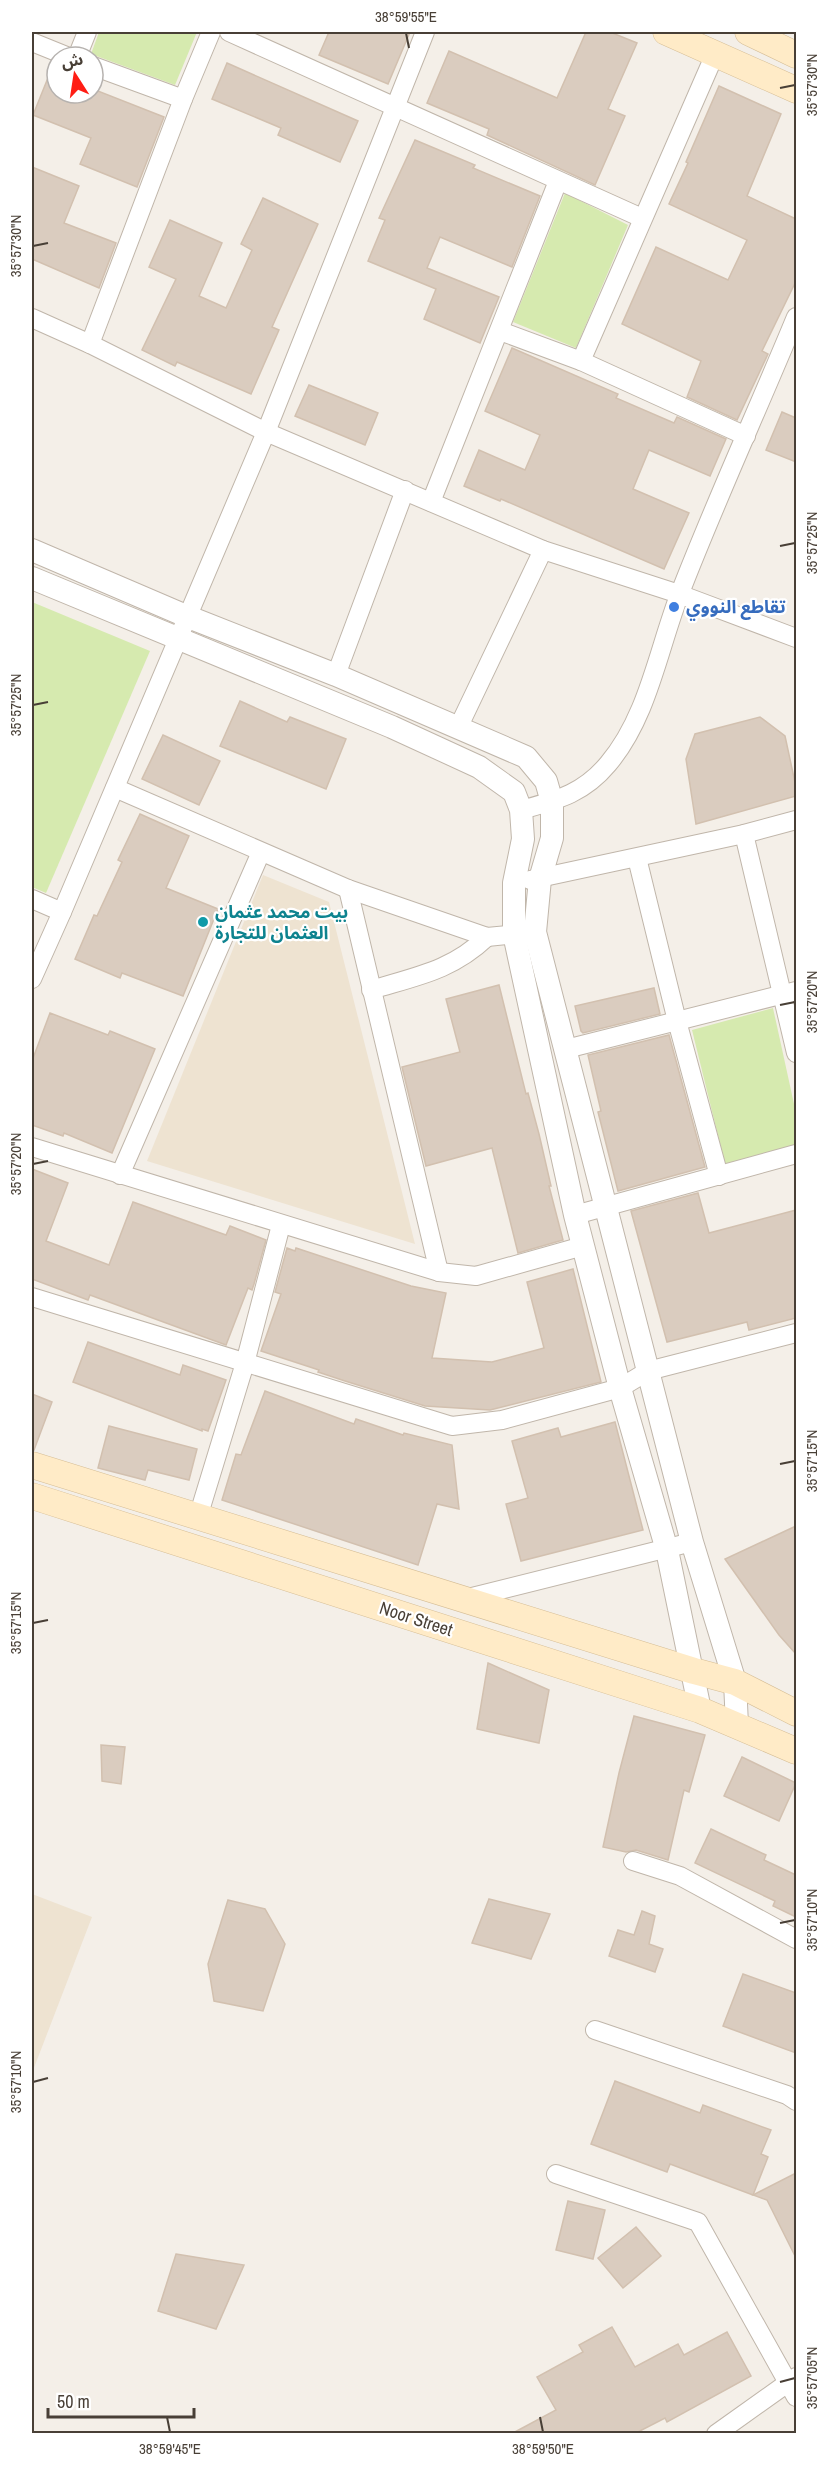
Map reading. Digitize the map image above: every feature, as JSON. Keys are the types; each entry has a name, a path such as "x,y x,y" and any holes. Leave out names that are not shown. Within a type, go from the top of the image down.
{"main road":[{"path":"666,32 796,90"},
{"path":"751,32 796,55"},
{"name":"Noor Street","path":"32,1465 735,1682 796,1713"},
{"name":"Noor Street","path":"32,1496 700,1710 796,1751"}],"street":[{"path":"90,344 183,99 211,32"},
{"path":"229,32 642,218"},
{"path":"32,979 266,432 425,32"},
{"path":"581,361 716,54"},
{"path":"105,70 183,99"},
{"path":"431,502 558,181"},
{"path":"522,810 552,802 581,790 608,765 628,735 649,684 680,594 796,317"},
{"path":"32,318 90,344 266,432 543,550 680,594 796,638"},
{"path":"500,331 581,361 746,436"},
{"path":"336,675 405,490"},
{"path":"32,550 186,616 459,726 526,757 546,781 552,802 552,838 524,933 566,1048 692,1542 735,1682 737,1725"},
{"path":"459,726 543,550"},
{"path":"32,578 392,727 479,767 514,792 522,810 522,839 514,883 575,1215 620,1388 668,1550 700,1710"},
{"path":"115,788 348,889 487,937 524,933"},
{"path":"514,883 637,858 796,820"},
{"path":"744,834 790,992 796,1053"},
{"path":"120,1174 261,852"},
{"path":"637,858 677,1021 719,1176"},
{"path":"348,889 439,1272"},
{"path":"32,899 62,912"},
{"path":"371,990 440,969 469,954 487,937"},
{"path":"566,1048 790,992"},
{"path":"32,1147 439,1272 476,1276 583,1246"},
{"path":"575,1215 796,1154"},
{"path":"198,1517 246,1362 281,1225"},
{"path":"32,1297 452,1426 502,1420 620,1388 648,1371 796,1333"},
{"path":"463,1599 668,1550 692,1542"},
{"path":"633,1861 680,1876 796,1939"},
{"path":"595,2030 787,2095 796,2101"},
{"path":"556,2174 698,2222 794,2385 726,2429 716,2433"}],"shaded area":[{"path":"263,875 329,902 415,1244 147,1161"},
{"path":"32,1894 92,1917 32,2073"}],"green space":[{"path":"99,32 197,32 175,85 105,59 105,45 94,45"},
{"path":"565,193 628,225 576,348 513,322"},
{"path":"32,602 150,651 46,893 32,887"},
{"path":"773,1008 796,1113 796,1146 725,1164 692,1030"}],"building":[{"path":"329,32 410,32 388,84 319,55"},
{"path":"586,32 610,32 637,43 608,109 625,116 595,185 487,135 489,129 427,103 449,51 557,98"},
{"path":"227,63 358,121 340,162 278,135 281,128 212,99"},
{"path":"45,85 45,105 105,105 105,94 164,117 137,187 80,164 91,138 33,115"},
{"path":"719,86 781,114 747,196 796,219 796,281 762,351 768,354 737,420 687,397 701,361 622,324 656,247 728,280 747,240 669,204"},
{"path":"415,140 475,165 473,168 540,196 512,267 440,237 427,268 499,297 480,343 424,319 436,289 368,261 385,220 379,218"},
{"path":"32,167 79,186 64,223 116,243 99,288 32,259"},
{"path":"263,198 318,224 272,327 279,330 251,394 177,362 175,366 142,350 176,279 149,267 170,220 222,243 199,296 226,308 252,250 241,244"},
{"path":"512,348 618,394 616,398 674,423 677,417 726,439 710,476 649,450 633,489 689,513 664,569 501,499 500,501 464,486 479,450 525,470 540,435 485,411"},
{"path":"309,385 378,413 365,445 295,416"},
{"path":"782,412 796,418 796,462 766,450"},
{"path":"240,701 287,722 290,717 346,739 326,789 220,746"},
{"path":"760,717 785,736 796,796 696,824 686,759 695,734"},
{"path":"163,735 220,761 199,805 142,779"},
{"path":"140,814 189,836 166,888 218,909 183,996 122,973 120,978 75,959 94,915 97,916 122,862 118,860"},
{"path":"499,985 526,1094 528,1093 539,1134 563,1240 518,1253 492,1148 426,1166 402,1067 460,1052 446,999"},
{"path":"654,988 660,1014 583,1033 581,1031 575,1006"},
{"path":"50,1013 108,1035 110,1031 155,1049 112,1153 64,1133 63,1136 32,1125 32,1061"},
{"path":"669,1035 705,1167 618,1191 598,1112 601,1111 588,1055"},
{"path":"32,1169 68,1183 46,1241 109,1265 133,1202 226,1235 230,1226 266,1240 252,1290 248,1288 226,1345 90,1295 88,1300 32,1279"},
{"path":"698,1193 709,1233 796,1210 796,1318 749,1330 747,1322 667,1342 631,1211"},
{"path":"287,1248 295,1251 296,1248 411,1286 446,1293 432,1358 492,1362 544,1348 527,1282 573,1269 601,1382 490,1410 425,1406 261,1351 281,1294 275,1292"},
{"path":"88,1342 180,1375 183,1365 226,1380 208,1431 202,1429 202,1431 73,1382"},
{"path":"265,1391 354,1424 356,1419 403,1435 404,1433 452,1445 459,1509 437,1504 418,1565 222,1500 236,1454 241,1455"},
{"path":"32,1394 52,1402 34,1450 32,1450"},
{"path":"615,1422 643,1530 521,1561 506,1504 528,1498 512,1441 558,1428 561,1437"},
{"path":"109,1426 197,1449 189,1480 148,1470 145,1480 98,1468"},
{"path":"796,1526 796,1654 779,1635 725,1559"},
{"path":"488,1663 549,1690 539,1743 477,1729"},
{"path":"634,1716 705,1735 689,1792 684,1790 668,1860 636,1850 626,1852 603,1847"},
{"path":"101,1745 125,1747 121,1784 102,1781"},
{"path":"742,1757 796,1783 779,1821 724,1796"},
{"path":"711,1829 766,1855 764,1860 796,1875 796,1917 773,1906 775,1901 695,1863"},
{"path":"489,1899 550,1914 531,1959 472,1943"},
{"path":"228,1900 265,1909 285,1944 263,2011 214,2001 208,1964"},
{"path":"642,1911 655,1916 649,1944 663,1949 655,1972 609,1956 618,1930 634,1935"},
{"path":"743,1974 796,1993 796,2053 723,2026"},
{"path":"615,2081 700,2113 703,2105 771,2130 761,2154 768,2157 753,2195 670,2164 667,2172 591,2144"},
{"path":"796,2173 796,2258 767,2200 753,2195"},
{"path":"568,2201 605,2210 593,2259 556,2250"},
{"path":"636,2227 661,2256 623,2288 598,2258"},
{"path":"176,2254 244,2265 216,2329 158,2311"},
{"path":"612,2327 635,2367 678,2344 684,2355 727,2332 751,2376 667,2422 665,2418 636,2433 513,2433 556,2410 537,2377 583,2352 579,2345"}],"place":[{"name":"تقاطع النووي","path":"674,607"},
{"name":"بيت محمد عثمان العثمان للتجارة","path":"203,922"}]}
